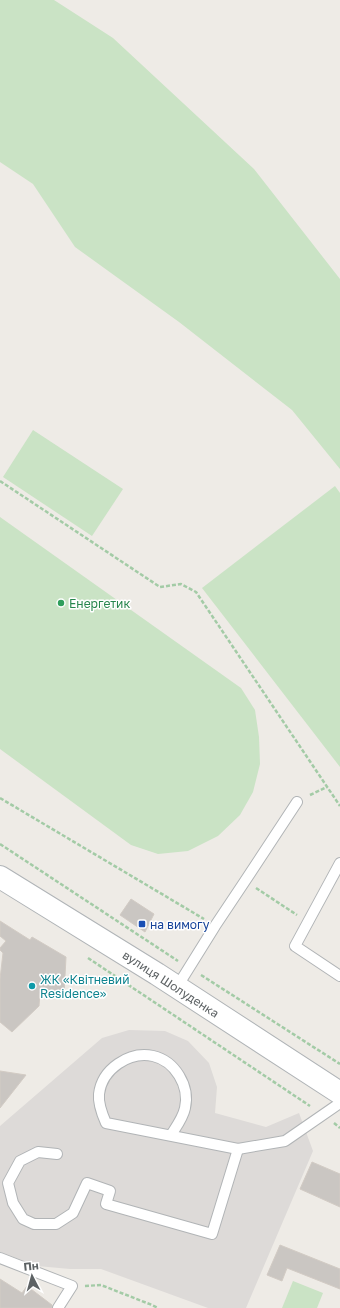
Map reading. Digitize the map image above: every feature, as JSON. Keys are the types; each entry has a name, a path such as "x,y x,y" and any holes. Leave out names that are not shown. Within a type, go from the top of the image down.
{"main road":[{"name":"вулиця Шолуденка","path":"0,877 177,987 340,1093"}],"lane":[{"path":"177,987 215,926 297,802"},
{"path":"340,863 295,946 340,976"},
{"path":"171,1135 185,1109 186,1095 182,1080 178,1073 167,1062 153,1056 138,1055 118,1062 110,1070 102,1083 99,1094 100,1109 106,1123 238,1149 285,1141 340,1103"},
{"path":"57,1154 38,1152 20,1161 8,1183 13,1203 23,1219 34,1224 56,1224 73,1213 86,1184 110,1191 106,1204 212,1234 238,1149"},
{"path":"0,1258 72,1286 58,1308"}],"path":[{"path":"0,481 160,587 181,584 196,592 340,806"},
{"path":"297,802 327,787"},
{"path":"0,798 215,926"},
{"path":"0,844 189,968 340,1064"},
{"path":"245,882 308,922"},
{"path":"85,955 323,1115 340,1128"},
{"path":"101,1285 158,1308"}],"shaded area":[{"path":"129,1030 165,1031 188,1041 209,1063 217,1087 215,1113 266,1127 299,1113 313,1151 246,1308 208,1308 101,1269 70,1269 37,1266 0,1252 0,1126 102,1038"}],"green space":[{"path":"0,0 54,0 113,38 254,169 340,279 340,469 292,410 179,322 75,247 33,184 0,162"},
{"path":"33,430 123,489 92,536 3,477"},
{"path":"335,486 340,493 340,767 202,588"},
{"name":"Енергетик","path":"0,517 241,688 255,710 259,737 260,764 253,792 240,815 218,836 188,851 158,854 131,845 0,749"},
{"path":"293,1281 323,1293 317,1308 282,1308"}],"building":[{"path":"131,899 154,914 145,932 120,915"},
{"name":"ЖК «Квітневий Residence»","path":"0,921 30,940 32,937 66,957 64,995 40,993 39,1006 12,1032 0,1022 0,979 3,953 0,948 6,941 0,936"},
{"path":"0,1071 26,1075 0,1108"},
{"path":"312,1162 340,1174 340,1207 300,1189"},
{"path":"280,1245 340,1269 340,1289 287,1268 282,1281 267,1275"},
{"path":"0,1279 22,1293 27,1286 52,1305 52,1308 0,1308"}],"place":[{"name":"Енергетик","path":"61,603"},
{"name":"на вимогу","path":"142,924"},
{"name":"ЖК «Квітневий Residence»","path":"32,986"}]}
